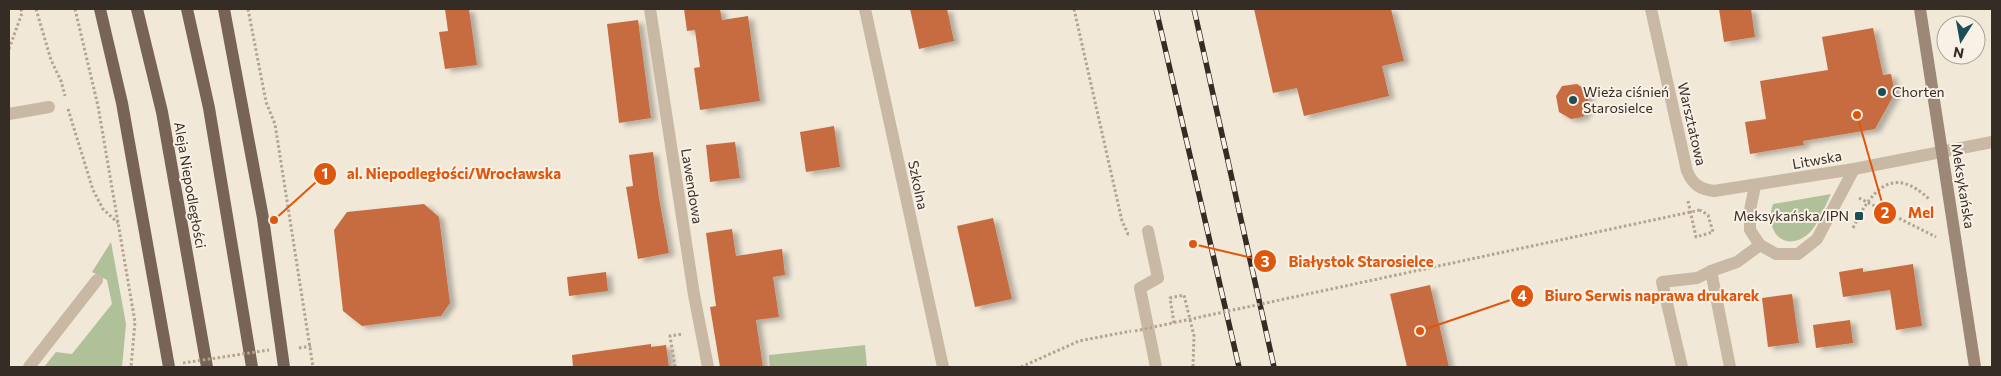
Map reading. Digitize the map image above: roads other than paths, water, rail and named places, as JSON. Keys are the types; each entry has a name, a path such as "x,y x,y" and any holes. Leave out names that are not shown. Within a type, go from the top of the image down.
{"main road":[{"path":"100,9 122,103 168,367"},
{"name":"Aleja Niepodległości","path":"137,9 162,112 207,367"},
{"path":"187,9 209,108 252,367"},
{"path":"224,9 264,218 284,367"}],"street":[{"name":"Lawendowa","path":"650,9 694,295 708,367"},
{"name":"Szkolna","path":"865,9 943,367"},
{"name":"Warsztatowa","path":"1651,9 1687,171 1691,180 1703,190 1714,191 1755,186"},
{"name":"Meksykańska","path":"1920,9 1975,367"},
{"path":"9,114 49,107"},
{"name":"Litwska","path":"1755,186 1854,170 1992,142"},
{"path":"1755,186 1750,210 1750,230 1760,245 1776,254 1798,254 1817,239 1854,170"},
{"path":"1148,232 1158,278 1140,288 1156,367"},
{"path":"1682,367 1662,282 1697,278 1737,262 1760,245"},
{"path":"1711,271 1730,367"},
{"path":"28,367 97,280"}],"railway":[{"path":"1156,9 1239,367"},
{"path":"1194,9 1274,367"}],"place":[{"name":"Chorten","path":"1882,92"},
{"name":"Wieża ciśnień Starosielce","path":"1573,100"},
{"name":"Mel","path":"1857,115"},
{"name":"Meksykańska/IPN","path":"1859,216"},
{"name":"al. Niepodległości/Wrocławska","path":"274,220"},
{"name":"Białystok Starosielce","path":"1193,244"},
{"name":"Biuro Serwis naprawa drukarek","path":"1420,331"}]}
